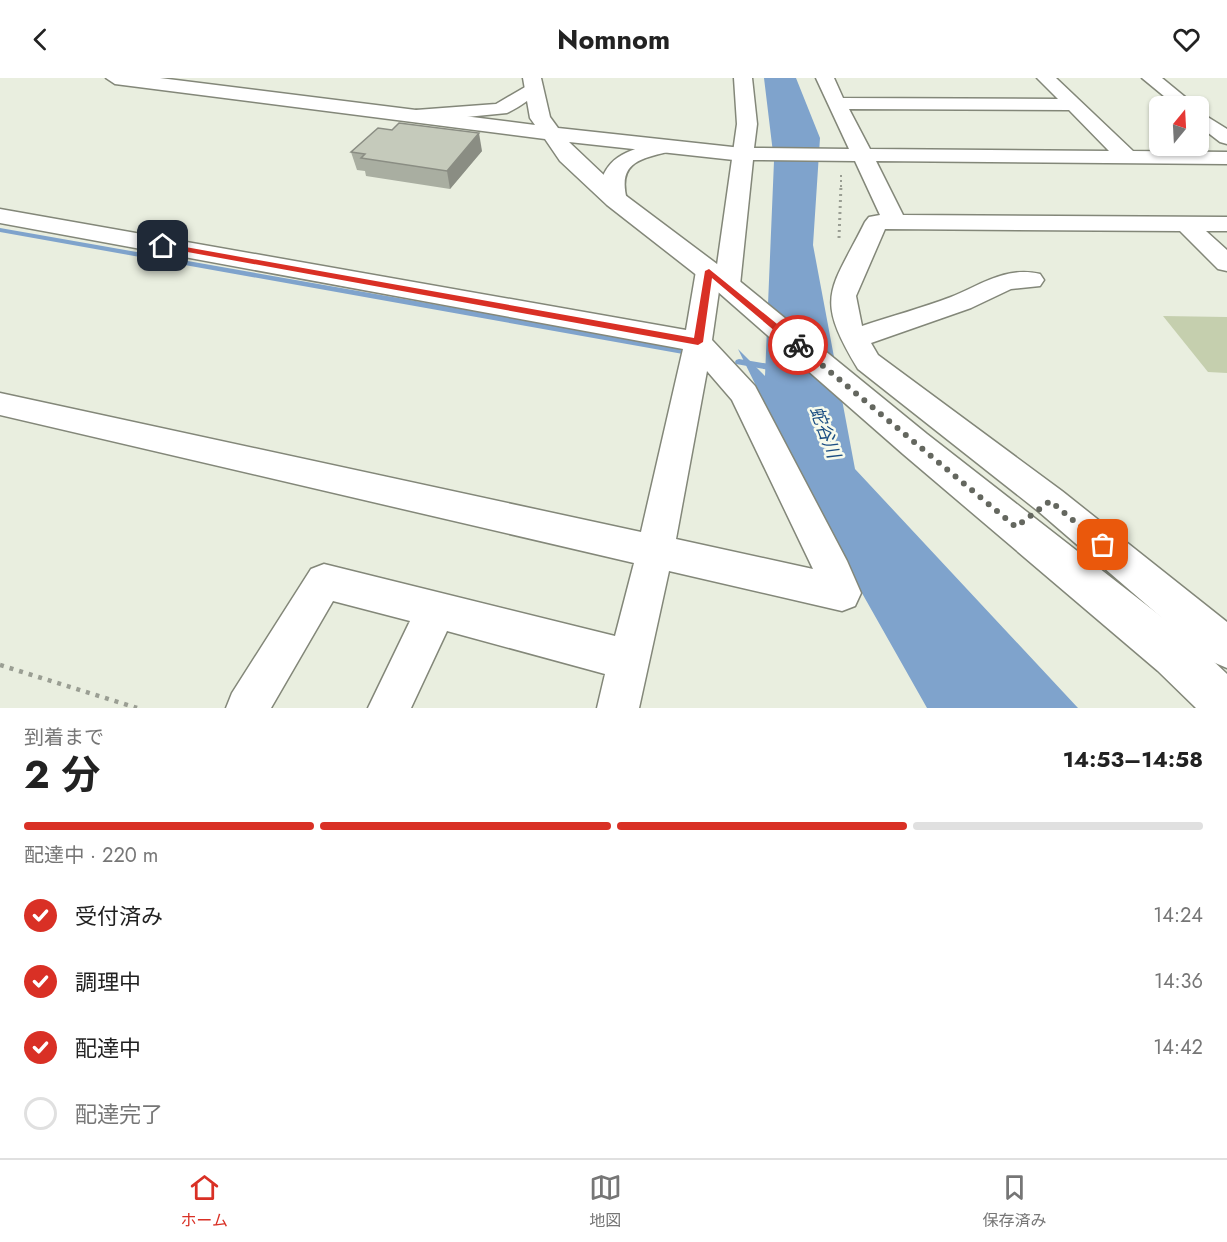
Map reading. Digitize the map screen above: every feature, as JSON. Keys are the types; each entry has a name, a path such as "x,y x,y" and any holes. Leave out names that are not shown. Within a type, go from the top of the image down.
{"street":[{"path":"115,78 554,134 743,154 1227,158"},
{"path":"618,708 655,553 698,342 718,278 743,154 747,124 743,78"},
{"path":"825,78 838,103 853,156 895,222"},
{"path":"1046,78 1127,157"},
{"path":"1151,78 1174,96"},
{"path":"416,116 487,112 513,104 532,83"},
{"path":"532,83 540,118 554,134 567,156 616,200 718,278 915,444 1174,655 1227,706"},
{"path":"838,103 1072,105"},
{"path":"1209,124 1227,138"},
{"path":"616,200 612,182 617,168 625,160 664,147"},
{"path":"0,216 698,342 744,394 842,593 655,553 0,404"},
{"path":"1227,224 877,222 843,295 847,320 854,339 868,362 1050,501 1227,648"},
{"path":"1186,224 1227,264"},
{"path":"854,339 962,302 1006,281 1031,280"},
{"path":"1016,527 1050,501"},
{"path":"247,708 324,581 630,660"},
{"path":"389,708 437,609"}],"path":[{"path":"843,295 837,267 841,172 853,156"},
{"path":"0,665 136,708"}],"green space":[{"path":"1163,316 1227,317 1227,373 1208,372"}],"water":[{"name":"蛇谷川","path":"764,78 796,78 820,138 813,245 855,469 1078,708 927,708 828,533 738,349 765,376 774,161"}],"building":[{"path":"399,123 479,133 447,171 361,158 365,154 351,152 378,128 392,130"}],"waterway":[{"path":"0,230 683,351"},
{"path":"739,362 775,368"}],"way so far":[{"path":"798,345 1016,527 1050,501 1103,545"}],"route":[{"path":"163,246 698,342 709,271 798,345"}]}
